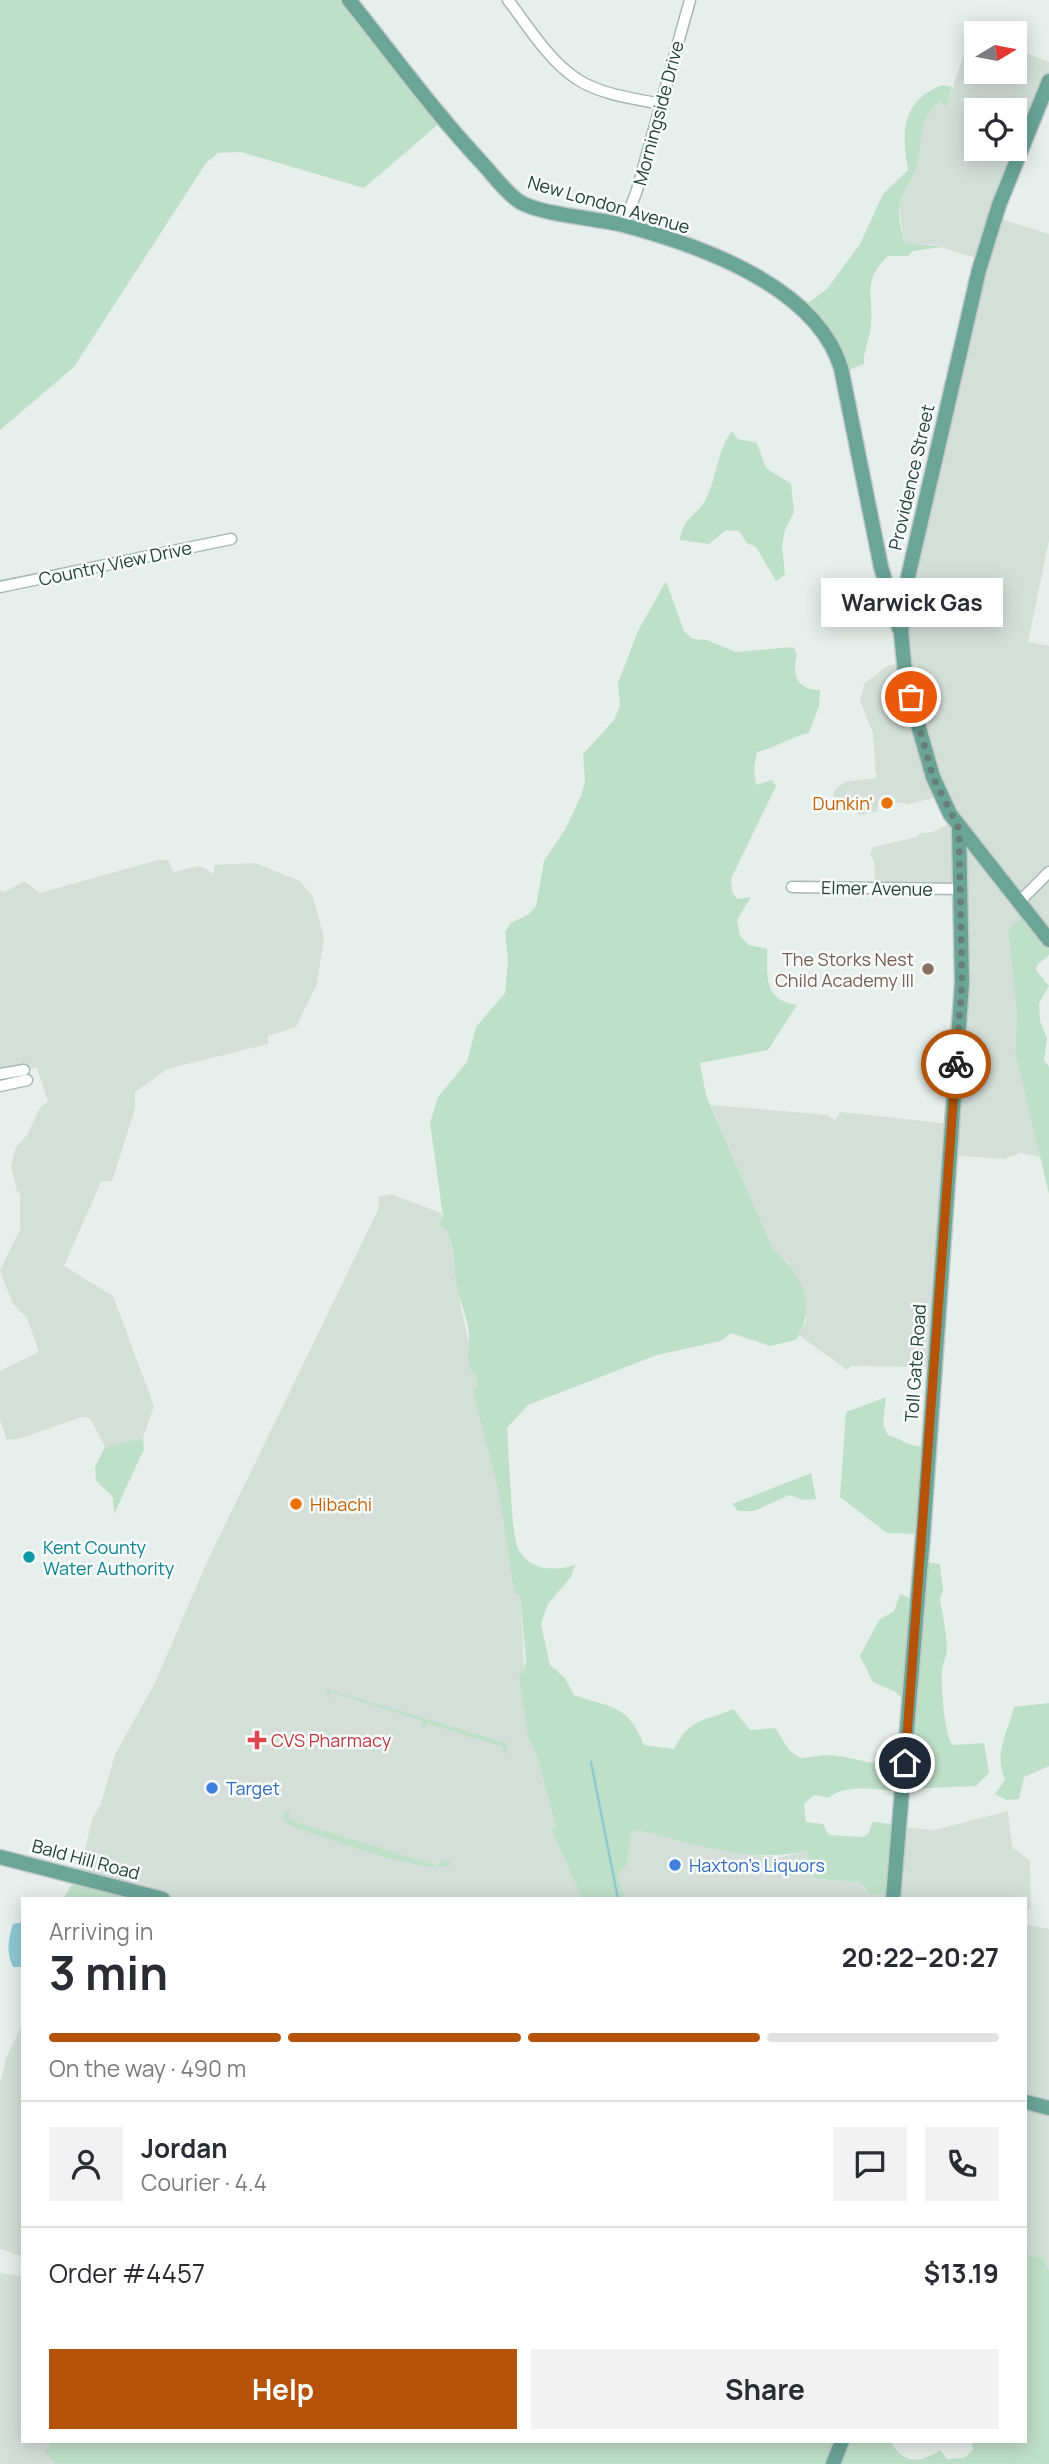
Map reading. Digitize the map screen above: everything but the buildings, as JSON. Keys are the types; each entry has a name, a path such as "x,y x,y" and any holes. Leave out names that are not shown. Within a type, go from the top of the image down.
{"main road":[{"name":"New London Avenue","path":"349,0 458,138 514,197 534,207 624,225 693,248 744,270 796,304 829,339 841,368 881,567 901,632"},
{"name":"Providence Street","path":"1049,81 999,205 979,270 908,577 901,632 905,673 933,777 959,829 1049,940"},
{"name":"Toll Gate Road","path":"893,1897 923,1535 961,992 962,889 959,829"},
{"name":"Bald Hill Road","path":"0,1857 155,1897"},
{"path":"1027,2102 1049,2108"},
{"path":"833,2464 841,2443"}],"street":[{"path":"508,0 545,47 578,80 662,104"},
{"name":"Morningside Drive","path":"624,225 638,190 690,0"},
{"name":"Country View Drive","path":"0,587 231,539"},
{"path":"1018,903 1049,872"},
{"name":"Elmer Avenue","path":"792,887 962,889"},
{"path":"0,1074 26,1075 0,1086"}],"shaded area":[{"path":"1027,54 1049,62 1049,82 1027,141 1027,98 964,98 964,161 1019,161 998,218 1049,234 1049,540 1028,642 1049,646 1049,942 1008,930 1017,1015 1015,1051 1026,1088 1040,1157 1021,1153 1004,1159 950,1155 930,1367 851,1366 847,1370 799,1335 807,1320 788,1262 773,1249 711,1105 828,1115 835,1120 841,1112 950,1124 959,892 875,884 874,861 870,854 873,847 933,832 952,822 941,796 909,804 879,800 877,811 860,815 856,809 839,811 834,803 834,791 844,782 876,778 873,733 860,701 864,684 887,666 906,662 901,633 982,260 931,244 914,246 904,242 899,207 907,181 917,166 918,144 927,115 942,101 946,107 964,55 964,84 1027,84"},
{"path":"158,860 168,860 173,872 199,866 214,874 214,865 255,863 300,881 313,897 324,938 317,984 296,1027 268,1036 268,1044 167,1069 135,1092 135,1109 112,1181 101,1182 64,1266 113,1296 154,1406 143,1438 105,1447 90,1418 81,1417 22,1438 7,1440 0,1420 0,1371 39,1352 27,1318 13,1304 0,1271 20,1229 20,1194 17,1192 11,1166 16,1147 27,1135 41,1106 48,1102 37,1067 0,1075 0,890 5,892 24,881 40,893"},
{"path":"391,1194 441,1213 450,1237 457,1289 476,1376 477,1386 473,1392 499,1494 513,1585 516,1594 520,1595 528,1737 537,1756 556,1827 551,1829 581,1897 157,1897 78,1877 93,1817 101,1804 115,1754 155,1683 206,1564 378,1210 379,1197"},
{"path":"1008,1811 1012,1847 1030,1861 1031,1909 1027,1910 1027,1897 626,1897 618,1879 621,1870 627,1865 631,1833 637,1830 754,1855 781,1857 808,1851 810,1872 818,1879 860,1882 866,1891 901,1827 934,1830"},
{"path":"1027,1924 1049,1929 1049,2270 1043,2258 1027,2255"},
{"path":"21,2027 21,2256 0,2249 0,2084 6,2058"},
{"path":"0,2273 21,2276 21,2443 734,2443 738,2464 0,2464"}],"green space":[{"path":"0,0 340,0 441,122 364,188 241,152 218,153 206,163 74,367 0,430"},
{"path":"943,85 952,87 946,108 941,101 925,121 917,165 899,209 904,242 941,247 913,251 908,256 888,256 879,266 871,283 870,332 864,364 844,372 818,318 807,304 827,289 860,244 883,194 908,170 905,130 912,108 929,91"},
{"path":"732,431 738,439 757,443 766,468 791,484 794,512 785,530 782,545 785,575 776,581 756,547 747,543 739,531 726,530 709,544 680,540 684,525 706,499 723,447"},
{"path":"666,581 684,631 692,639 707,640 736,652 793,647 797,654 795,668 798,680 806,687 820,690 819,706 809,733 757,752 754,769 756,785 772,780 776,786 731,879 732,891 737,899 751,897 737,920 740,936 749,945 767,949 768,978 772,992 778,998 797,1005 768,1050 700,1063 706,1095 773,1249 792,1268 798,1279 806,1303 806,1315 796,1340 770,1346 731,1333 721,1341 657,1355 528,1405 507,1428 516,1540 522,1555 535,1565 559,1568 575,1565 571,1577 548,1604 541,1624 550,1665 565,1678 574,1695 608,1705 624,1714 638,1731 644,1745 674,1749 692,1726 733,1709 750,1730 775,1728 789,1750 800,1758 828,1755 885,1764 904,1763 909,1705 896,1692 873,1682 860,1656 879,1620 894,1611 900,1594 915,1600 919,1561 940,1564 943,1591 940,1599 947,1649 942,1670 942,1687 947,1731 953,1745 984,1743 989,1773 976,1786 903,1789 902,1792 853,1789 836,1793 829,1798 814,1795 804,1804 806,1822 823,1824 829,1835 863,1837 868,1834 873,1822 900,1825 892,1894 870,1894 860,1882 818,1879 810,1872 807,1851 765,1855 743,1853 700,1846 637,1830 631,1833 627,1865 621,1870 618,1879 626,1897 581,1897 551,1829 556,1827 537,1756 528,1737 519,1674 524,1671 526,1660 520,1596 516,1594 513,1585 499,1494 473,1392 477,1386 476,1376 468,1362 469,1330 457,1288 451,1243 446,1229 439,1225 443,1216 430,1123 438,1097 467,1062 476,1027 505,993 508,961 505,932 511,923 529,914 536,906 544,861 566,828 581,796 585,781 583,754 614,720 620,706 618,683 638,631"},
{"path":"1025,915 1049,942 1049,955 1037,965 1036,970 1049,986 1039,1003 1040,1021 1047,1038 1044,1060 1049,1067 1049,1194 1015,1051 1017,1015 1008,929"},
{"path":"886,1397 883,1424 888,1435 909,1444 926,1447 921,1534 887,1533 840,1497 846,1412"},
{"path":"143,1438 144,1449 114,1514 113,1497 96,1481 95,1467 105,1447"},
{"path":"811,1473 816,1499 803,1500 789,1495 754,1511 738,1511 732,1504"},
{"path":"327,1689 506,1743 507,1754 503,1753 503,1747 427,1723 425,1729 422,1728 423,1721 331,1692 328,1701"},
{"path":"1049,1703 1049,1766 1024,1777 1019,1799 1007,1800 995,1794 1005,1779 1001,1752 1014,1707"},
{"path":"286,1811 290,1814 289,1820 438,1866 441,1860 451,1862 450,1865 437,1867 418,1865 370,1853 287,1824 283,1817"},
{"path":"73,1883 154,1897 64,1897"},
{"path":"1027,2255 1043,2258 1049,2270 1049,2464 55,2464 44,2451 50,2447 49,2443 891,2443 906,2458 925,2458 940,2450 947,2459 964,2458 973,2450 972,2443 1027,2443"}],"water":[{"path":"21,1922 21,1967 13,1967 8,1946 13,1924"}],"waterway":[{"path":"591,1762 618,1897"}],"way so far":[{"path":"911,697 933,777 959,829 962,984 956,1064"}],"place":[{"name":"Warwick Gas","path":"911,697"},
{"name":"Dunkin'","path":"887,803"},
{"name":"The Storks Nest Child Academy III","path":"928,969"},
{"name":"Hibachi","path":"296,1504"},
{"name":"Kent County Water Authority","path":"29,1557"},
{"name":"CVS Pharmacy","path":"257,1740"},
{"name":"Target","path":"212,1788"},
{"name":"Haxton's Liquors","path":"675,1865"}],"route":[{"path":"905,1763 956,1064"}]}
